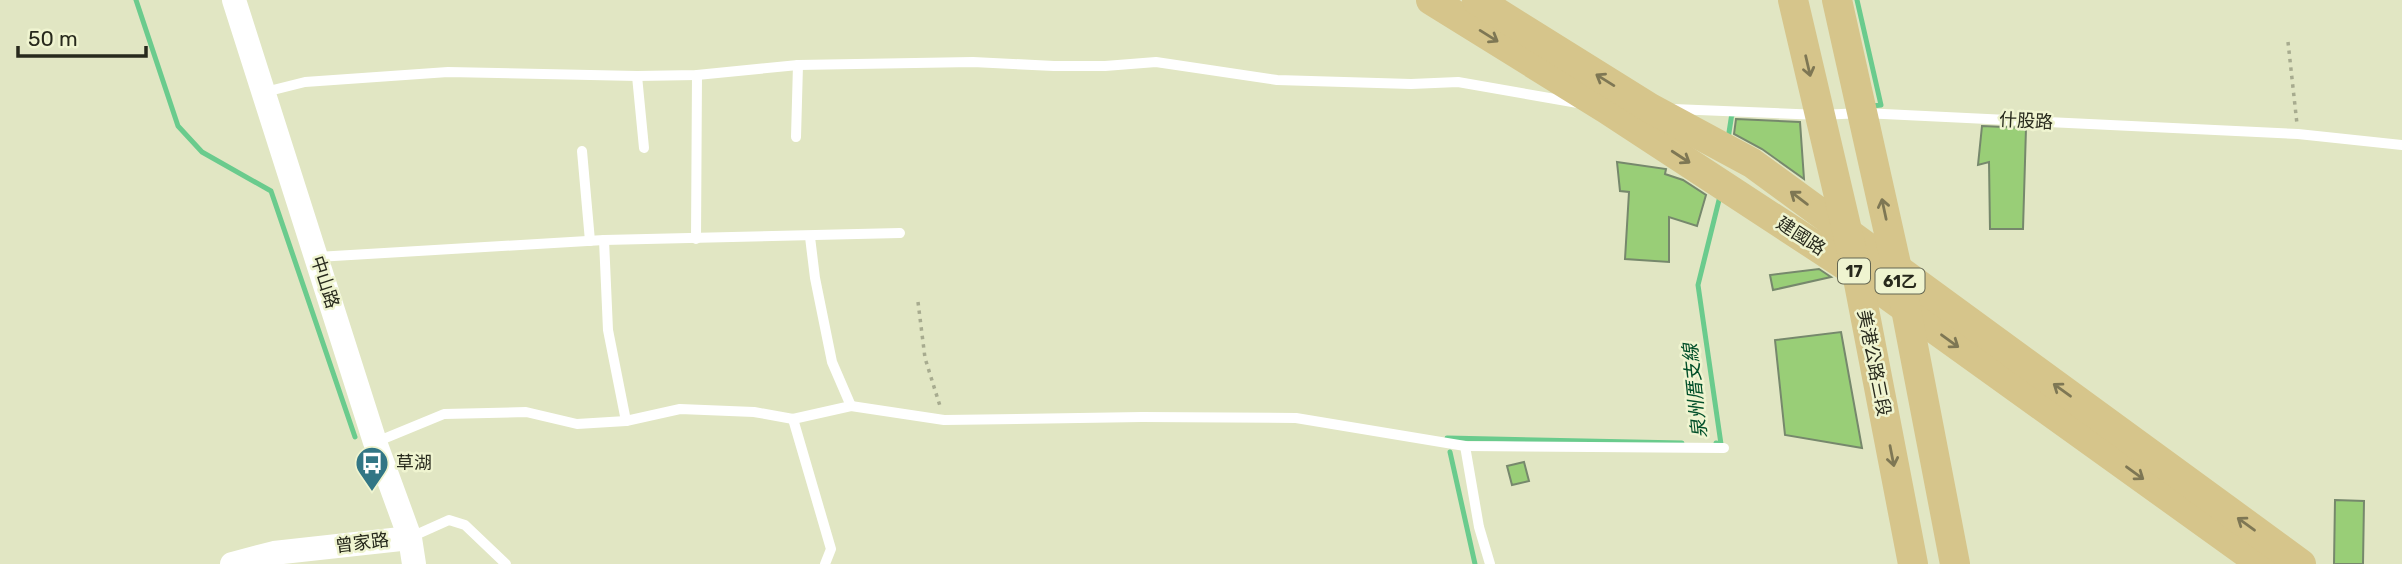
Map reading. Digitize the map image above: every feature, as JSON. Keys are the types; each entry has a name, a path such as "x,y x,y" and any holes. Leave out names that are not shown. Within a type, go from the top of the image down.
{"main road":[{"name":"建國路","path":"1431,0 1605,108 1857,273 2262,564"},
{"name":"建國路","path":"1476,0 1650,108 1752,163 2301,564"},
{"name":"美港公路三段","path":"1793,0 1849,235 1913,564"},
{"name":"61乙","path":"1837,0 1906,309 1955,564"}],"street":[{"name":"中山路","path":"234,0 375,442 410,538 414,564"},
{"name":"曾家路","path":"232,564 274,553 410,538"}],"lane":[{"name":"什股路","path":"264,92 305,82 448,72 637,76 697,75 797,65 973,62 1105,66 1156,62 1277,80 1411,84 1458,82 1605,108 1819,115 1863,113 2298,134 2402,145"},
{"path":"796,137 797,65"},
{"path":"696,239 697,75"},
{"path":"637,76 644,148"},
{"path":"582,151 590,241"},
{"path":"317,257 604,240 900,233"},
{"path":"810,237 815,278 832,362 850,406"},
{"path":"604,240 608,330 626,421"},
{"path":"375,442 444,414 526,412 578,424 626,421 680,409 754,412 793,419 850,406 944,420 1296,418 1465,446 1724,448"},
{"path":"793,419 831,549 825,564"},
{"path":"1465,446 1479,527 1490,564"},
{"path":"410,538 449,520 457,522 465,525 506,564"}],"path":[{"path":"2288,42 2298,134"},
{"path":"918,302 925,358 944,420"}],"building":[{"path":"1736,119 1800,122 1804,179 1762,149 1734,134"},
{"path":"1982,126 2026,128 2023,229 1990,229 1989,162 1978,165"},
{"path":"1617,162 1666,169 1665,174 1683,180 1706,195 1697,226 1669,217 1669,262 1625,259 1629,192 1620,191"},
{"path":"1819,269 1831,277 1773,290 1770,275"},
{"path":"1841,332 1862,448 1785,435 1775,340"},
{"path":"1524,462 1529,481 1512,485 1507,466"},
{"path":"2335,500 2364,501 2363,564 2334,564"}],"waterway":[{"path":"136,0 178,126 202,152 271,191 355,437"},
{"name":"泉州厝支線","path":"1857,0 1881,105 1872,106"},
{"name":"泉州厝支線","path":"1728,139 1732,113 1734,114"},
{"name":"泉州厝支線","path":"1716,443 1721,444 1698,285 1720,196"},
{"name":"泉州厝支線","path":"1447,438 1682,443"},
{"name":"泉州厝支線","path":"1450,452 1475,564"}],"place":[{"name":"草湖","path":"372,493"}]}
